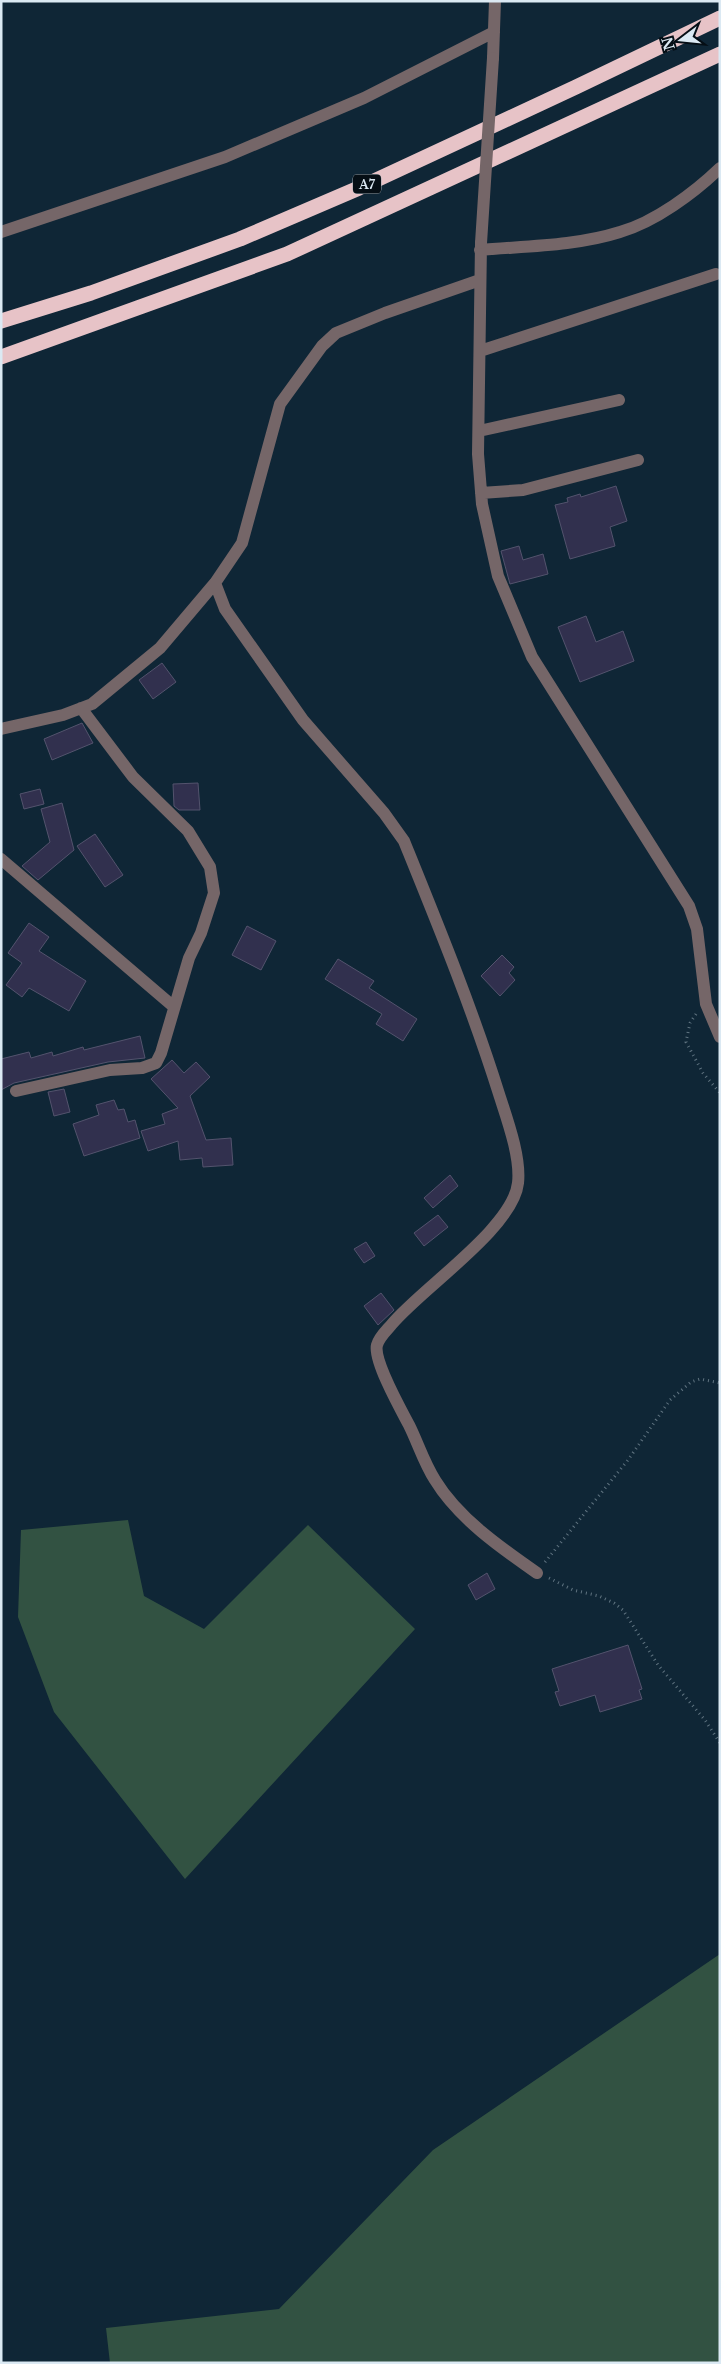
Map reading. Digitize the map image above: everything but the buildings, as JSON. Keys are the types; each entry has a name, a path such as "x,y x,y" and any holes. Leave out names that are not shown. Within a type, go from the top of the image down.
{"highway":[{"name":"A7","path":"1,320 90,293 240,239 359,188 720,18"},
{"name":"A7","path":"1,357 287,254 720,54"}],"street":[{"path":"495,1 480,246 478,454 481,493 498,576 532,657 689,906 697,929 706,1004 720,1037"},
{"path":"1,232 225,157 364,98 494,32"},
{"path":"480,246 582,240 620,232 639,225 661,212 693,191 720,168"},
{"path":"480,351 716,274"},
{"path":"1,729 63,715 92,704 160,648 215,583 242,544 280,404 322,346 336,333 385,313 480,280"},
{"path":"479,431 619,400"},
{"path":"481,493 523,490 638,460"},
{"path":"215,583 225,609 303,720 384,813 404,841 483,1042 508,1122 518,1172 515,1194 479,1244 403,1310 377,1344 377,1351 398,1407 434,1479 444,1494 493,1542 537,1573"},
{"path":"16,1091 110,1070 150,1066 156,1063 161,1053 189,958 201,933 214,893 210,867 188,831 133,777 81,708"},
{"path":"1,860 174,1008"}],"path":[{"path":"706,1004 690,1023 686,1042 703,1073 720,1093"},
{"path":"720,1383 700,1379 692,1382 670,1400 628,1460 562,1538 537,1573 573,1590 599,1596 614,1603 623,1610 658,1665 705,1720 720,1743"}],"green space":[{"path":"128,1520 144,1596 204,1629 308,1525 415,1629 185,1879 54,1712 18,1617 21,1530"},
{"path":"720,1954 720,2363 110,2363 106,2328 279,2309 433,2150"}]}
